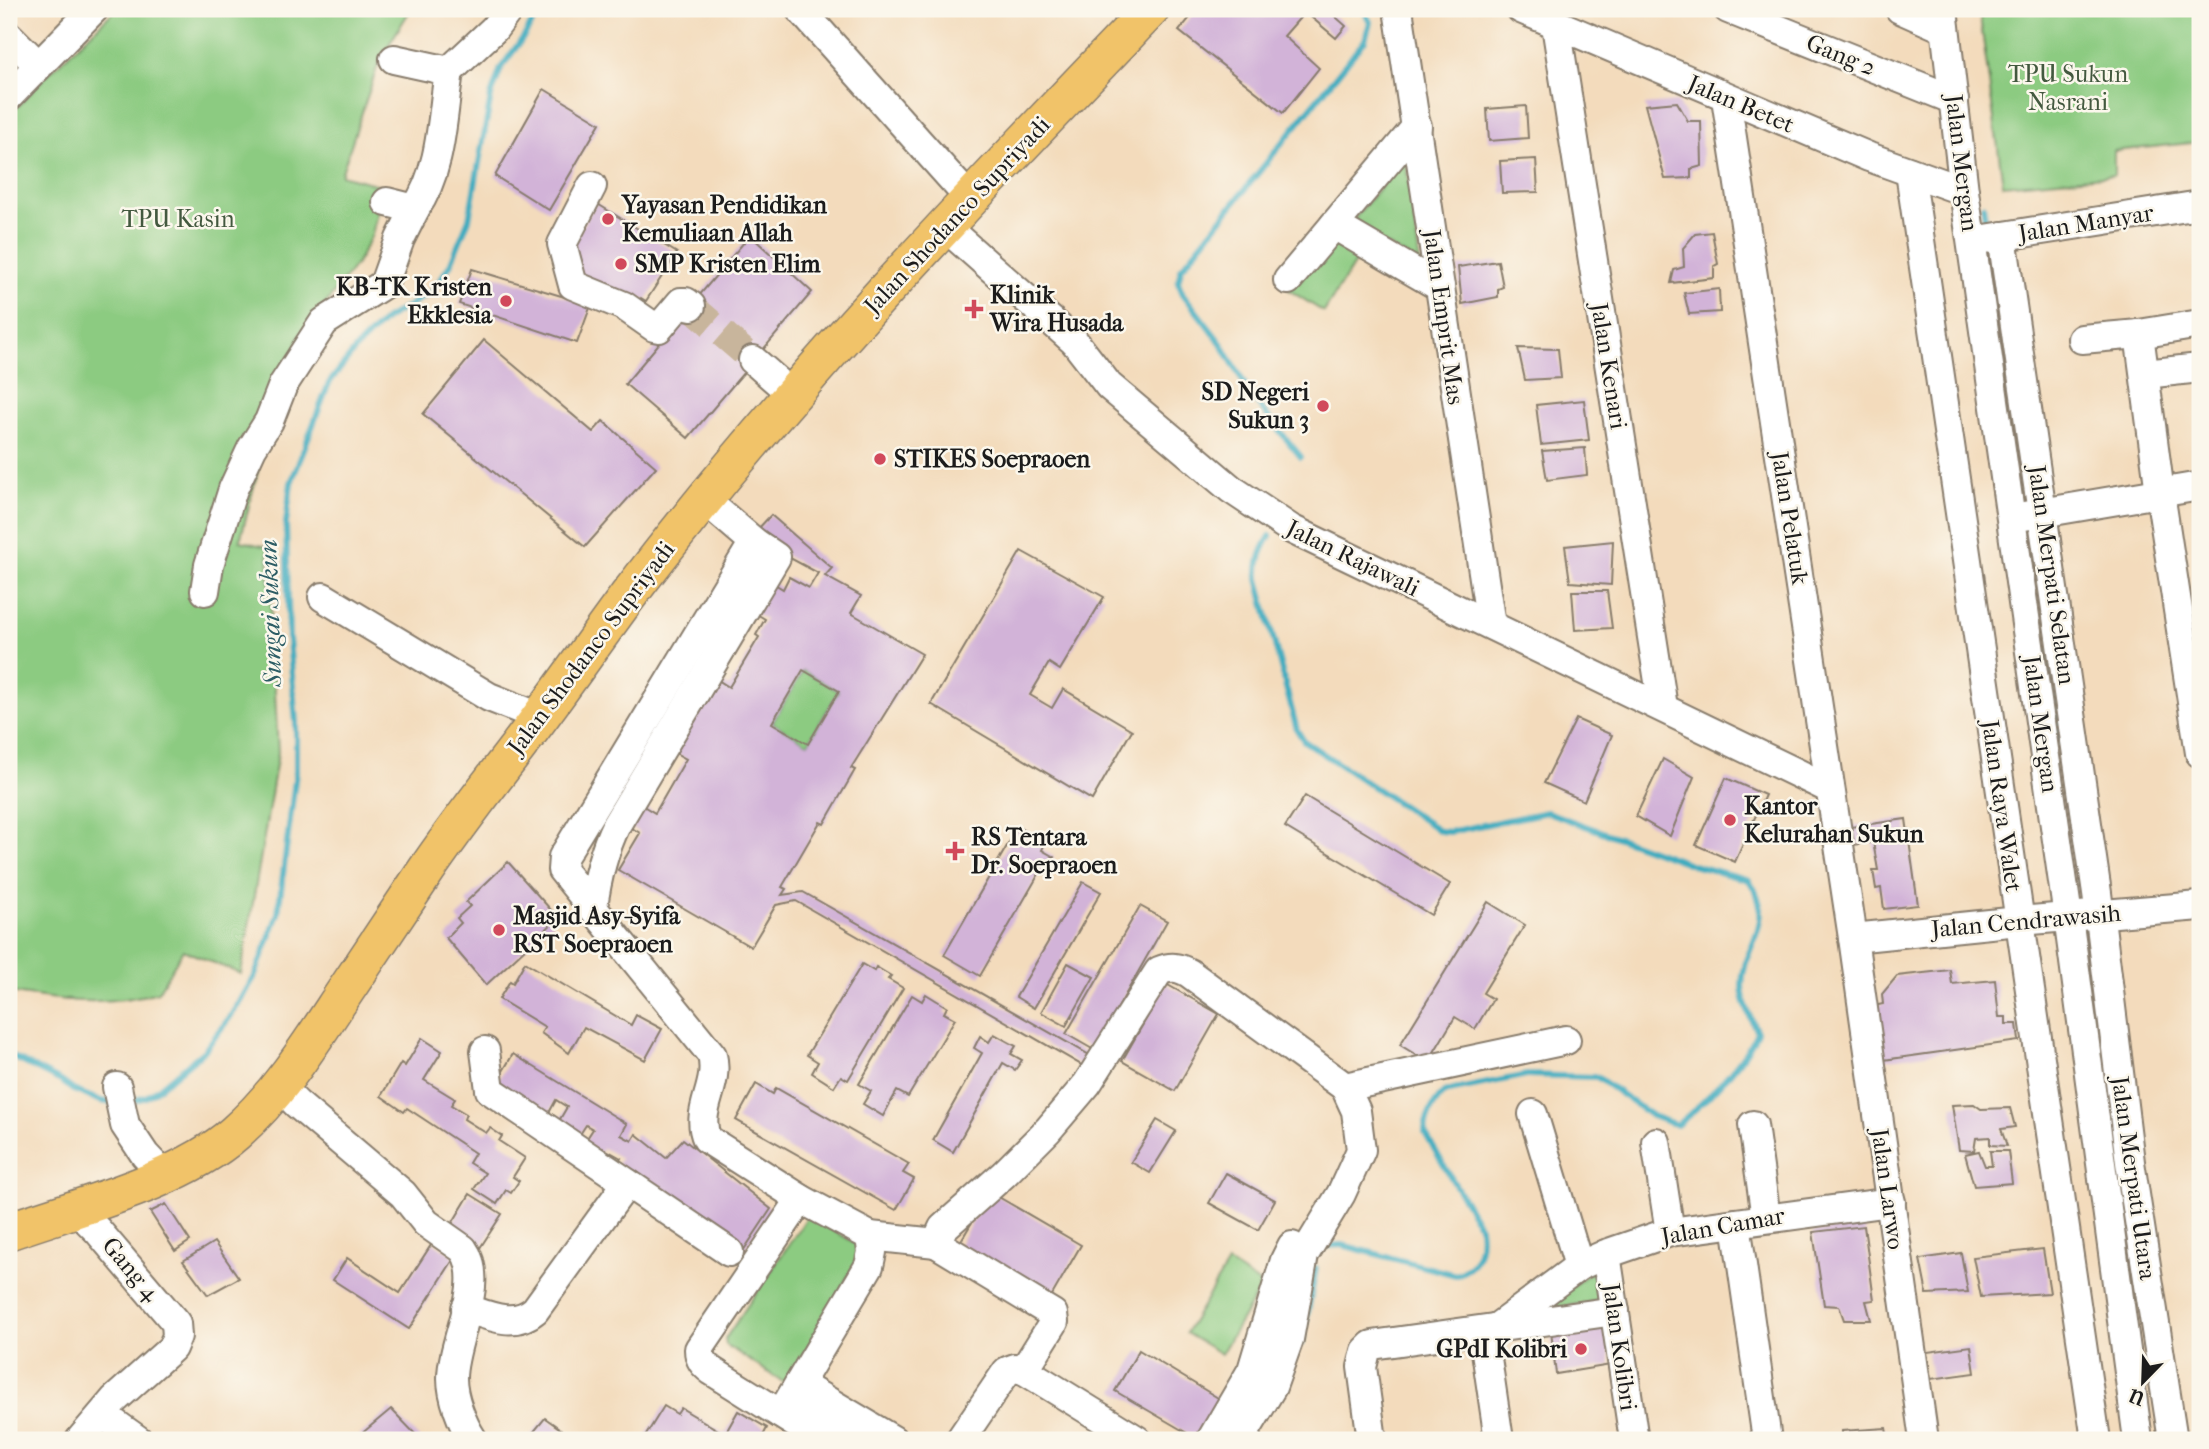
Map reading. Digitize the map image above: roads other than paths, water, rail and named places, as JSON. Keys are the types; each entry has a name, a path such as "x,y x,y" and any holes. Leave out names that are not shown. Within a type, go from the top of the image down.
{"main road":[{"name":"Jalan Shodanco Supriyadi","path":"9,1231 164,1175 220,1146 245,1124 299,1061 458,823 629,595 705,500 793,394 944,226 1151,9"}],"street":[{"path":"9,96 94,9"},
{"path":"205,591 209,565 233,489 252,448 270,421 283,385 324,322 384,284 400,239 425,195 434,171 449,71 494,29 509,9"},
{"path":"800,9 970,199"},
{"name":"Jalan Emprit Mas","path":"1398,9 1491,625"},
{"name":"Jalan Betet","path":"1521,9 1726,98 1964,191"},
{"name":"Gang 2","path":"1728,9 1954,100"},
{"path":"1900,9 1944,19"},
{"name":"Jalan Mergan","path":"1944,19 1964,191 1987,239 2011,518 2068,916 2138,1440"},
{"name":"Jalan Kenari","path":"1556,25 1663,707"},
{"path":"9,36 38,65"},
{"path":"394,59 449,71"},
{"name":"Jalan Pelatuk","path":"1726,98 1853,938"},
{"path":"1289,280 1417,126"},
{"name":"Jalan Raya Walet","path":"1910,172 2096,1440"},
{"path":"592,186 562,244 573,285 624,306 659,328 681,302 691,306"},
{"path":"387,202 415,209"},
{"name":"Jalan Manyar","path":"1987,239 2200,205"},
{"path":"1334,225 1440,287"},
{"name":"Jalan Rajawali","path":"944,226 1074,341 1109,386 1231,489 1291,529 1830,789"},
{"name":"Jalan Merpati Selatan","path":"1987,239 2043,513 2099,915"},
{"path":"2082,339 2139,334 2200,324"},
{"path":"2139,334 2160,493 2189,600 2200,753"},
{"path":"753,360 793,394"},
{"path":"2145,374 2200,368"},
{"path":"2011,518 2200,486"},
{"path":"705,500 765,550"},
{"path":"765,550 563,857 562,870 712,1055 715,1076 702,1118 707,1139 714,1146 801,1199 870,1236 936,1243 1053,1314 1054,1322 1024,1370"},
{"path":"593,907 597,873 606,846 765,550"},
{"path":"323,597 489,697 540,716"},
{"name":"Jalan Cendrawasih","path":"1853,938 2068,916 2200,906"},
{"name":"Jalan Merpati Utara","path":"2099,915 2130,1162 2173,1440"},
{"name":"Jalan Larwo","path":"1853,938 1924,1440"},
{"path":"936,1243 943,1228 1004,1174 1048,1130 1087,1084 1159,971 1168,967 1189,973 1346,1087 1356,1111 1360,1138 1361,1150 1352,1171 1304,1255 1289,1339 1272,1387 1240,1440"},
{"path":"1346,1087 1566,1040"},
{"path":"485,1051 490,1090 729,1252"},
{"path":"279,1086 403,1194 426,1223 463,1249 471,1267 452,1378 454,1395 473,1440"},
{"path":"117,1087 125,1125 145,1155 164,1175"},
{"path":"1534,1114 1579,1266"},
{"path":"1753,1125 1766,1218"},
{"path":"1211,1440 1252,1370 1285,1260 1298,1233 1350,1145 1360,1138"},
{"path":"1656,1142 1670,1232"},
{"path":"466,1308 500,1320 516,1320 528,1316 627,1182"},
{"path":"801,1199 699,1349 699,1357 712,1371 893,1440"},
{"name":"Jalan Camar","path":"1489,1330 1579,1266 1670,1232 1891,1202"},
{"name":"Gang 4","path":"75,1208 176,1322 177,1336 172,1348 114,1400 103,1415"},
{"path":"1736,1223 1767,1440"},
{"path":"789,1400 872,1259 870,1236"},
{"name":"Jalan Kolibri","path":"1606,1254 1634,1440"},
{"path":"1372,1440 1362,1367 1363,1358 1371,1345 1615,1311"},
{"path":"1489,1330 1499,1440"},
{"path":"960,1440 1007,1371 1015,1368 1024,1370 1137,1440"},
{"path":"789,1400 822,1440"},
{"path":"789,1400 850,1440"},
{"path":"80,1440 103,1415 138,1440"}],"waterway":[{"name":"Sungai Sukun","path":"128,1102 146,1097 158,1089 204,1051 230,1017 254,978 278,914 296,772 286,524 291,483 329,383 358,346 386,319 432,292 450,265 469,219 491,96 501,68 540,9"},
{"path":"1301,457 1252,397 1221,343 1183,294 1178,282 1181,269 1365,40 1370,22 1363,9"},
{"path":"1983,205 1987,231"},
{"path":"1270,536 1260,557 1258,579 1297,730 1304,741 1440,831 1449,832 1547,812 1693,865 1749,880 1760,908 1760,921 1744,970 1742,985 1745,1003 1757,1032 1743,1057 1722,1082 1677,1125 1652,1116 1597,1077 1527,1075 1444,1092 1430,1111 1425,1133 1480,1227 1480,1250 1474,1262 1456,1275 1342,1245 1326,1246 1320,1251"},
{"path":"2047,648 2083,902"},
{"path":"2088,939 2123,1226"},
{"name":"Sungai Sukun","path":"9,1055 61,1081 73,1090 114,1103"},
{"path":"1302,1343 1316,1268"}],"tunnel":[{"path":"691,306 753,360"}],"place":[{"name":"Yayasan Pendidikan Kemuliaan Allah","path":"608,219"},
{"name":"SMP Kristen Elim","path":"621,264"},
{"name":"KB-TK Kristen Ekklesia","path":"506,301"},
{"name":"Klinik Wira Husada","path":"974,309"},
{"name":"SD Negeri Sukun 3","path":"1323,406"},
{"name":"STIKES Soepraoen","path":"880,459"},
{"name":"Kantor Kelurahan Sukun","path":"1730,820"},
{"name":"RS Tentara Dr. Soepraoen","path":"955,851"},
{"name":"Masjid Asy-Syifa RST Soepraoen","path":"499,930"},
{"name":"GPdI Kolibri","path":"1581,1349"}],"park label":[{"name":"TPU Sukun Nasrani","path":"2068,88"},
{"name":"TPU Kasin","path":"178,219"}]}
